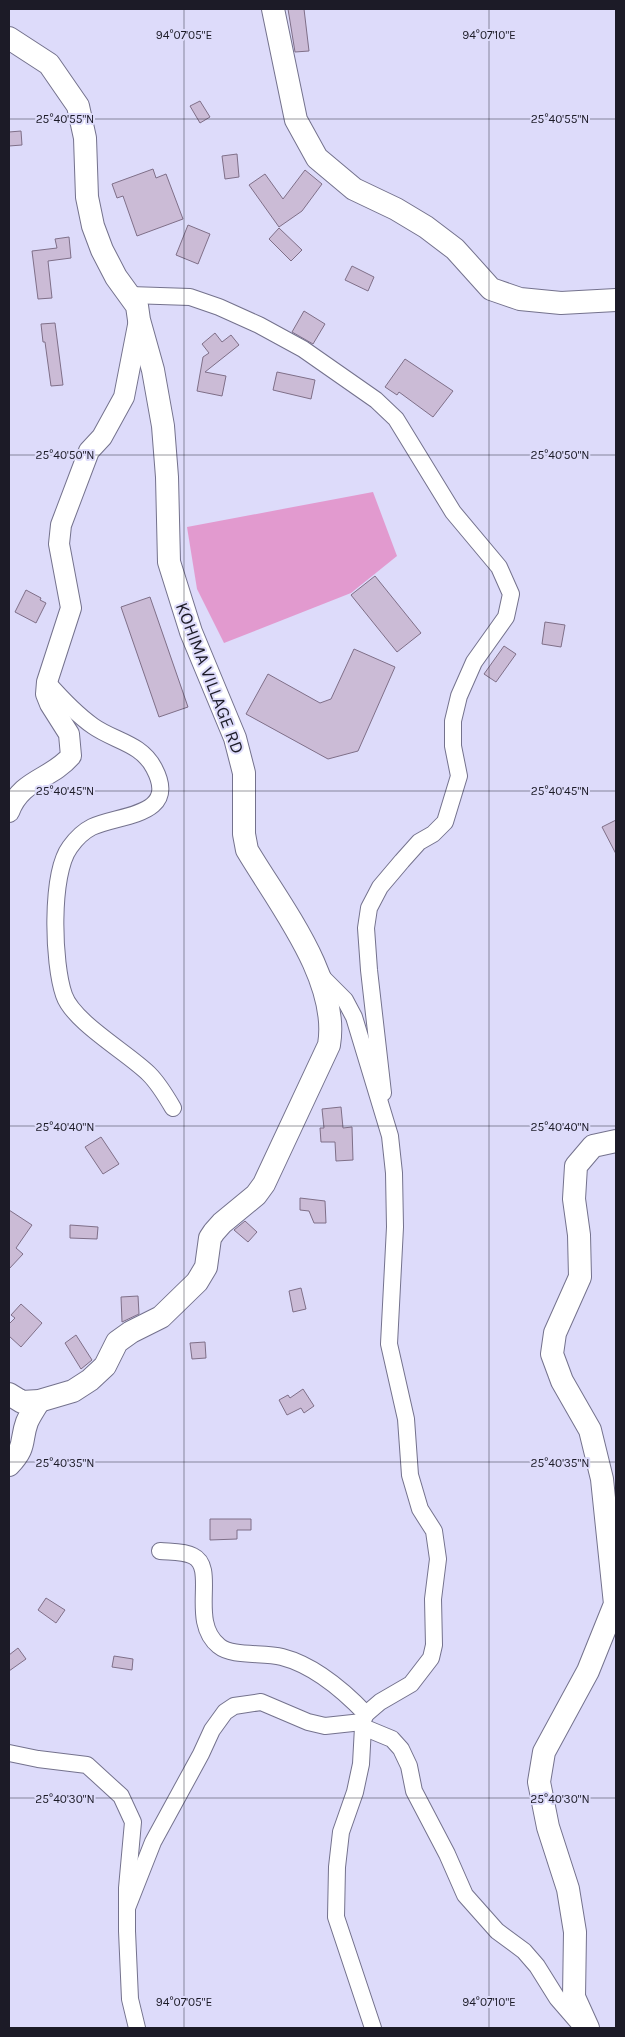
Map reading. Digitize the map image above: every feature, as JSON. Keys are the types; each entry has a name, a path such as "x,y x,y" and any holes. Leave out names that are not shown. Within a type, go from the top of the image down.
{"main road":[{"path":"273,9 296,120 317,158 354,189 396,209 426,227 455,249 491,289 520,299 561,303 616,300"},
{"name":"KOHIMA VILLAGE RD","path":"9,38 49,64 78,106 85,138 87,197 93,226 109,264 137,306 153,370 163,426 167,477 169,562 191,632 235,738 244,773 244,834 247,850 318,973 332,1028 329,1045 264,1184 256,1195 214,1232 210,1238 206,1267 202,1275 161,1317 131,1332 118,1342 105,1366 73,1392 39,1401 22,1402 9,1394"},
{"path":"588,2028 574,1996 575,1932 568,1889 548,1827 539,1782 544,1752 588,1671 615,1604 602,1479 590,1430 562,1381 552,1354 555,1334 580,1277 579,1236 574,1200 576,1166 593,1146 616,1141"},
{"path":"9,1465 17,1456 24,1442 27,1423 39,1401"}],"street":[{"path":"130,295 190,297 259,324 303,349 376,400 396,419 454,512 499,567 511,594 506,617 474,662 459,696 454,721 454,746 459,776 445,822 433,834 420,842 380,888 369,908 366,928 369,970 394,1173 395,1227 389,1344 406,1419 410,1475 420,1508 434,1530 438,1559 433,1599 435,1637 431,1658 411,1684 380,1702 364,1721 359,1773 355,1792 341,1832 337,1867 336,1916 373,2028"},
{"path":"9,812 23,789 62,766 71,756 69,734 50,704 46,694 47,682 71,608 59,544 60,525 89,451 102,437 124,397 139,320"},
{"path":"47,682 62,699 95,727 142,751 158,776 159,796 152,806 127,818 90,828 70,846 64,856 58,884 56,955 64,995 68,1004 88,1024 148,1073 158,1084 173,1108"},
{"path":"318,973 344,1000 354,1017 373,1084 387,1120"},
{"path":"160,1551 186,1553 195,1556 202,1564 204,1577 204,1622 212,1640 220,1647 229,1652 265,1653 283,1657 307,1668 335,1686 364,1721 392,1739 401,1749 408,1766 414,1790 447,1854 465,1895 497,1931 524,1951 537,1966 557,1998 582,2028"},
{"path":"127,1908 153,1842 197,1762 212,1730 225,1712 234,1706 261,1702 308,1722 325,1726 364,1721"},
{"path":"9,1753 38,1759 87,1765 121,1796 133,1822 127,1908 130,1999 137,2028"}],"shaded area":[{"path":"373,492 397,556 351,593 224,643 197,589 187,527"}],"building":[{"path":"288,9 304,9 309,51 295,52"},
{"path":"200,101 210,117 200,123 190,106"},
{"path":"21,131 22,145 9,146 9,132"},
{"path":"237,154 239,177 225,179 222,156"},
{"path":"153,169 156,178 166,174 183,219 137,236 123,196 117,198 112,184"},
{"path":"305,170 322,184 302,211 279,227 249,185 265,174 283,199"},
{"path":"188,225 210,234 198,264 176,255"},
{"path":"279,228 302,250 291,261 269,239"},
{"path":"69,237 71,258 48,261 52,298 38,299 32,251 57,248 55,239"},
{"path":"352,266 374,277 368,291 345,280"},
{"path":"304,311 325,324 313,344 292,332"},
{"path":"55,323 63,385 51,386 41,324"},
{"path":"215,333 222,342 231,335 239,345 205,372 226,376 222,396 197,391 203,357 209,353 202,344"},
{"path":"405,359 453,391 433,417 399,392 397,395 385,387"},
{"path":"277,372 315,380 311,399 273,390"},
{"path":"375,576 421,633 397,652 351,595"},
{"path":"26,590 46,603 36,623 15,612"},
{"path":"150,597 188,707 159,717 121,607"},
{"path":"545,622 565,625 561,647 542,644"},
{"path":"504,646 516,654 496,682 484,674"},
{"path":"354,649 395,667 358,751 328,759 246,714 268,674 320,703 331,699"},
{"path":"616,820 616,854 602,827"},
{"path":"341,1107 343,1128 352,1127 353,1160 336,1161 335,1142 321,1142 320,1128 324,1128 322,1109"},
{"path":"101,1137 119,1164 103,1174 85,1147"},
{"path":"300,1198 325,1201 326,1223 314,1223 309,1211 300,1210"},
{"path":"9,1210 32,1225 16,1248 23,1254 9,1269"},
{"path":"245,1221 257,1232 248,1242 234,1230"},
{"path":"70,1225 98,1227 97,1239 70,1238"},
{"path":"301,1288 306,1309 293,1312 289,1291"},
{"path":"138,1296 139,1314 122,1322 121,1297"},
{"path":"21,1304 42,1323 21,1347 9,1336 9,1324 15,1318 11,1315"},
{"path":"76,1335 92,1360 81,1369 65,1343"},
{"path":"205,1342 206,1358 192,1359 190,1343"},
{"path":"303,1389 314,1406 304,1413 301,1408 287,1415 279,1400 288,1395 290,1398"},
{"path":"210,1519 251,1519 251,1530 237,1530 237,1539 210,1540"},
{"path":"46,1598 65,1610 56,1623 38,1610"},
{"path":"18,1648 26,1659 9,1671 9,1655"},
{"path":"114,1656 133,1659 132,1670 112,1667"}]}
